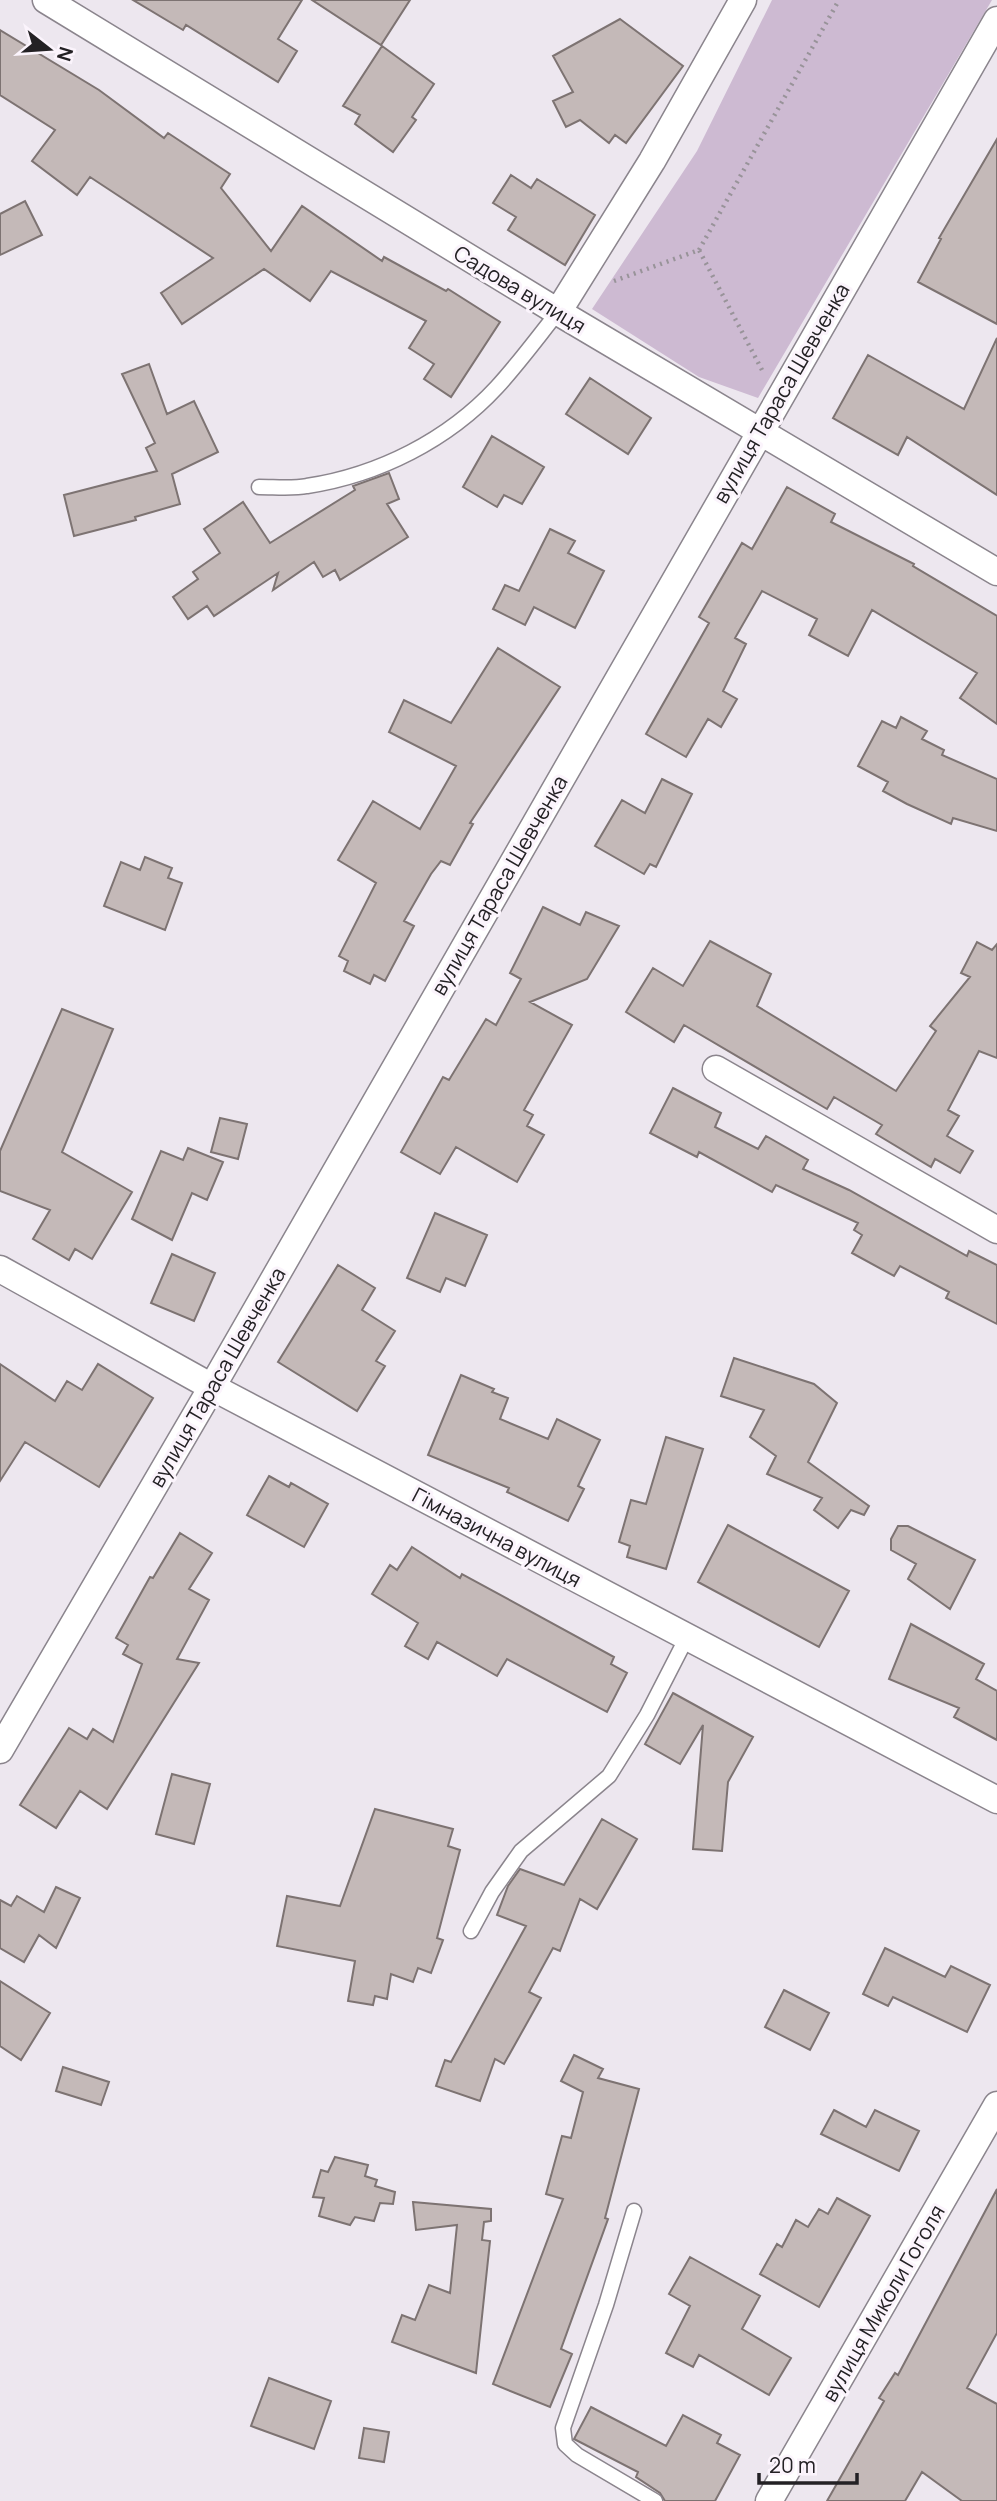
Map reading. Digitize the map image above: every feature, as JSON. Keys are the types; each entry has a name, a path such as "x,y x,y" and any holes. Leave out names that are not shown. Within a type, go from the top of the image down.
{"street":[{"name":"Садова вулиця","path":"46,0 563,305 759,432 997,572"},
{"path":"563,305 652,161 743,0"},
{"name":"вулиця Тараса Шевченка","path":"0,1750 212,1387 997,20"},
{"path":"716,1069 993,1219"},
{"name":"Гімназична вулиця","path":"0,1269 212,1387 997,1800"},
{"name":"вулиця Миколи Гоголя","path":"769,2501 997,2105"}],"lane":[{"path":"259,487 305,487 353,477 414,450 453,428 497,387 563,305"},
{"path":"471,1931 492,1892 521,1852 609,1776 647,1716 687,1637"},
{"path":"634,2211 606,2305 563,2428 565,2444 577,2455 655,2501"}],"path":[{"path":"563,305 699,250 839,0"},
{"path":"699,250 778,398"}],"shaded area":[{"path":"772,0 992,0 758,398 699,377 592,309 697,151"}],"building":[{"path":"133,0 302,0 278,39 297,51 278,82 186,25 183,30"},
{"path":"312,0 410,0 381,45"},
{"path":"620,19 683,66 626,143 615,135 609,143 580,120 566,127 553,101 573,92 553,56"},
{"path":"0,30 99,90 164,138 168,133 230,174 221,188 271,251 302,206 382,261 384,257 446,291 448,289 500,322 451,397 424,379 434,364 409,348 426,321 331,271 310,301 264,269 182,324 161,293 213,258 90,177 77,195 32,161 55,130 0,95"},
{"path":"382,46 434,84 412,117 416,120 393,152 355,124 360,115 343,106"},
{"path":"997,139 997,324 918,282 941,239 939,238"},
{"path":"511,175 531,188 537,179 595,215 565,265 508,230 516,217 493,203"},
{"path":"25,201 42,235 0,255 0,214"},
{"path":"997,338 997,495 907,437 898,455 833,418 868,355 964,409"},
{"path":"149,364 167,414 194,401 218,452 172,474 180,504 135,517 136,520 74,536 64,495 157,471 146,448 155,443 122,374"},
{"path":"590,378 651,418 628,454 566,414"},
{"path":"492,436 544,467 522,504 504,495 497,507 463,487"},
{"path":"389,473 399,499 387,504 408,537 340,580 335,570 323,577 314,562 273,590 278,573 214,616 207,606 188,619 173,597 198,579 193,572 220,553 204,529 243,502 270,543 355,490 353,486"},
{"path":"787,487 835,514 831,522 914,564 913,566 997,616 997,724 960,698 977,673 872,610 848,656 809,635 817,619 762,591 735,638 746,644 723,691 737,699 721,727 708,719 686,757 646,734 709,623 699,617 742,543 752,549"},
{"path":"550,529 575,541 568,553 604,571 575,628 534,607 525,625 493,609 505,585 519,591"},
{"path":"498,648 560,687 470,823 473,824 450,865 441,861 431,874 404,921 414,926 385,981 374,975 370,984 344,971 348,961 339,956 376,883 338,860 373,801 420,829 456,766 389,732 404,700 451,723"},
{"path":"901,717 927,731 922,739 944,750 942,755 997,779 997,831 953,818 951,824 907,804 883,791 888,782 858,766 882,721 896,728"},
{"path":"662,779 692,794 656,867 650,864 644,874 595,846 622,800 645,813"},
{"path":"145,857 172,868 168,878 182,883 165,930 104,906 121,862 140,870"},
{"path":"543,907 580,925 586,912 619,926 587,979 530,1002 572,1025 524,1110 533,1115 527,1126 544,1135 517,1182 456,1147 440,1174 401,1152 443,1077 449,1080 486,1019 496,1025 521,979 510,973"},
{"path":"710,941 771,974 757,1006 896,1091 936,1031 930,1026 970,977 961,973 977,942 992,950 997,944 997,1058 979,1051 948,1110 959,1116 947,1136 973,1151 960,1173 935,1159 931,1167 876,1134 882,1125 834,1097 827,1109 684,1025 674,1042 626,1012 653,968 683,986"},
{"path":"62,1009 113,1029 62,1152 132,1192 92,1259 75,1249 69,1260 33,1239 50,1210 0,1191 0,1151"},
{"path":"673,1088 721,1113 715,1127 758,1149 766,1136 808,1160 803,1169 849,1190 967,1256 969,1251 997,1265 997,1324 946,1298 949,1292 900,1266 894,1276 852,1253 862,1235 854,1230 858,1223 776,1185 772,1192 699,1152 697,1157 650,1133"},
{"path":"220,1118 247,1124 238,1159 211,1152"},
{"path":"188,1148 223,1162 207,1200 192,1193 172,1240 132,1219 161,1151 183,1160"},
{"path":"435,1213 487,1235 465,1286 446,1278 440,1292 407,1278"},
{"path":"172,1254 215,1273 194,1321 151,1303"},
{"path":"338,1265 375,1288 362,1310 395,1331 376,1361 385,1366 357,1411 278,1362"},
{"path":"734,1358 814,1384 837,1403 808,1462 869,1506 864,1515 851,1510 838,1528 814,1510 822,1498 767,1474 776,1456 750,1437 764,1410 721,1396"},
{"path":"0,1364 55,1401 67,1381 82,1390 98,1364 153,1398 99,1487 25,1442 0,1481"},
{"path":"461,1375 508,1398 500,1419 548,1439 557,1419 600,1440 578,1486 584,1489 568,1521 507,1492 509,1488 428,1455"},
{"path":"666,1437 703,1449 666,1569 627,1557 630,1546 619,1542 631,1500 646,1504"},
{"path":"269,1476 289,1487 291,1483 328,1504 304,1547 247,1515"},
{"path":"728,1525 849,1591 819,1647 698,1582"},
{"path":"898,1526 908,1526 975,1560 950,1609 908,1579 916,1564 891,1550 891,1539"},
{"path":"180,1533 212,1553 189,1589 209,1600 177,1659 199,1663 107,1809 80,1791 56,1828 20,1805 69,1728 87,1739 93,1729 113,1742 142,1664 123,1654 128,1645 116,1638 150,1577 153,1578"},
{"path":"412,1547 460,1578 462,1574 614,1657 611,1664 627,1673 607,1712 507,1659 497,1676 437,1642 428,1659 405,1646 418,1623 372,1594 390,1565 397,1570"},
{"path":"911,1624 984,1664 976,1679 997,1691 997,1740 954,1717 959,1708 889,1679"},
{"path":"673,1693 753,1737 728,1782 722,1851 693,1849 703,1725 680,1764 645,1744"},
{"path":"172,1774 210,1784 194,1844 156,1834"},
{"path":"375,1809 453,1829 448,1846 460,1850 437,1938 443,1940 431,1973 418,1968 413,1982 391,1974 387,1999 375,1996 373,2005 348,2001 355,1961 277,1946 287,1896 340,1906"},
{"path":"602,1819 637,1839 597,1909 580,1899 560,1951 553,1948 529,1992 541,1998 504,2064 495,2059 480,2101 436,2086 445,2060 451,2062 526,1926 497,1915 508,1886 520,1869 564,1885"},
{"path":"56,1887 80,1898 56,1948 39,1935 24,1962 0,1948 0,1900 11,1906 17,1896 44,1912"},
{"path":"885,1948 945,1977 951,1966 990,1985 967,2032 893,1997 888,2006 863,1994"},
{"path":"0,1981 50,2013 21,2060 0,2046"},
{"path":"784,1990 829,2013 810,2050 765,2027"},
{"path":"574,2055 603,2069 598,2078 639,2089 605,2218 608,2219 561,2349 572,2354 550,2407 493,2384 563,2199 546,2194 562,2136 571,2138 583,2092 561,2081"},
{"path":"63,2067 109,2082 101,2105 56,2091"},
{"path":"834,2110 866,2127 875,2110 919,2131 899,2171 821,2134"},
{"path":"335,2157 368,2165 365,2176 377,2180 375,2186 395,2192 393,2204 380,2203 374,2221 355,2217 350,2225 319,2216 324,2198 313,2197 321,2170 328,2172"},
{"path":"997,2189 997,2333 967,2388 997,2404 997,2501 962,2501 922,2472 905,2501 827,2501 884,2401 879,2398 895,2373 898,2375"},
{"path":"837,2198 870,2216 819,2307 760,2274 777,2244 782,2247 796,2220 808,2227 819,2209 828,2214"},
{"path":"413,2202 491,2209 491,2221 484,2222 482,2240 490,2241 476,2373 392,2342 402,2315 415,2320 429,2285 450,2293 457,2225 416,2230"},
{"path":"690,2257 760,2296 742,2329 791,2358 769,2395 699,2355 693,2367 666,2353 690,2306 669,2294"},
{"path":"269,2378 331,2401 314,2449 251,2426"},
{"path":"591,2407 666,2446 683,2415 721,2435 717,2443 740,2455 715,2501 665,2501 660,2493 636,2477 638,2472 574,2439"},
{"path":"364,2428 389,2432 384,2462 359,2458"}]}
